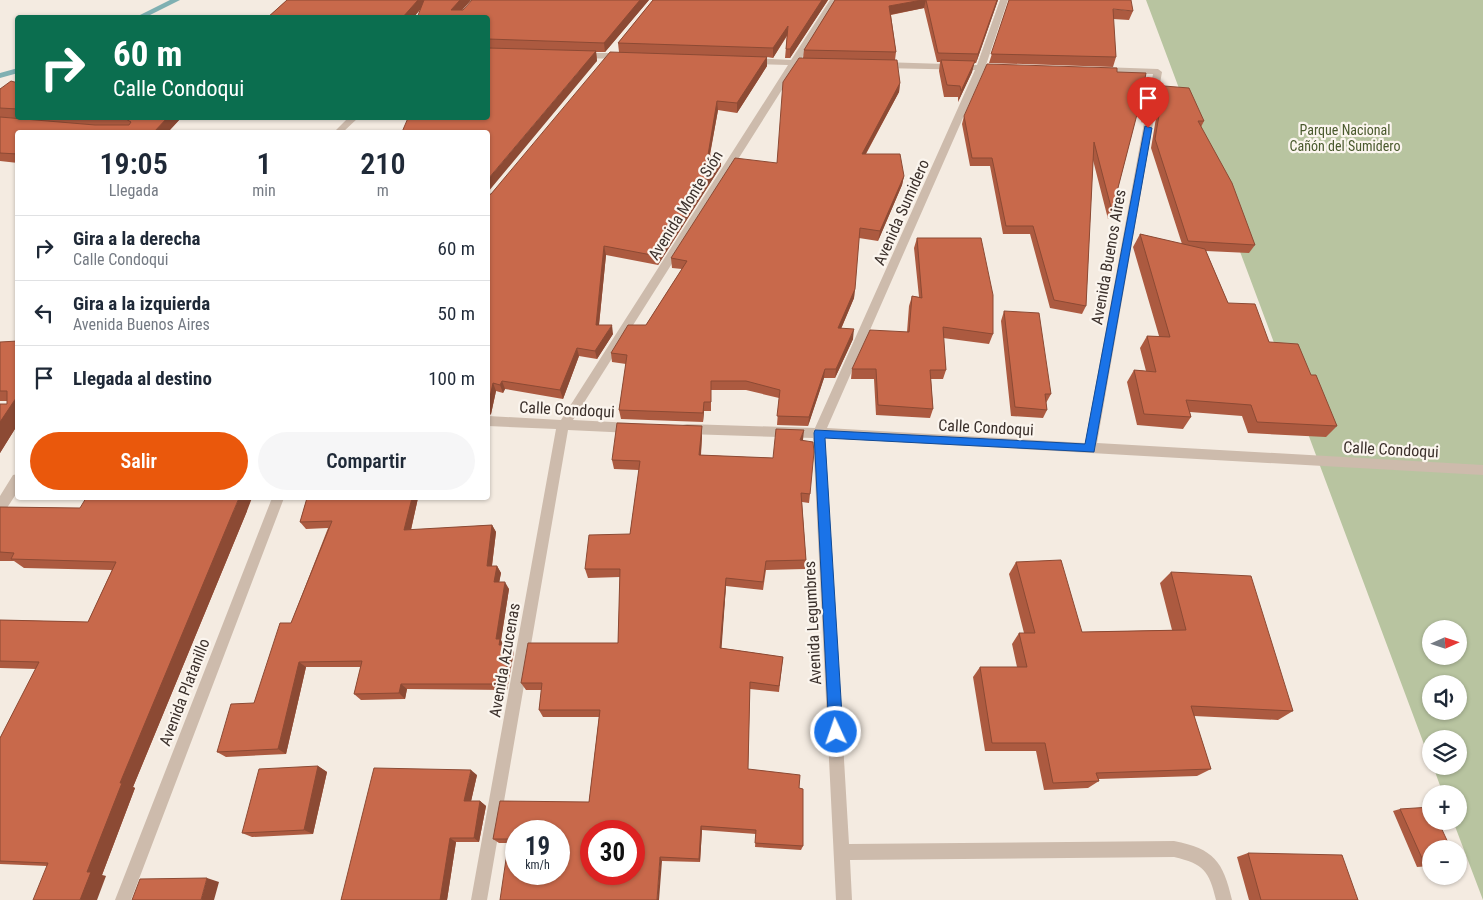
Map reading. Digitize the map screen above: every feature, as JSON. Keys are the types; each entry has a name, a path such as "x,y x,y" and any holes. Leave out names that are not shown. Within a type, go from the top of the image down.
{"street":[{"name":"Avenida Monte Sión","path":"563,426 834,0"},
{"name":"Avenida Sumidero","path":"819,433 981,67 1004,0"},
{"path":"571,55 628,56"},
{"path":"744,61 822,64"},
{"path":"872,65 1011,68"},
{"name":"Avenida Buenos Aires","path":"1090,70 1158,72 1090,449"},
{"path":"340,130 351,120"},
{"name":"Calle Condoqui","path":"490,421 563,426 642,428"},
{"name":"Avenida Azucenas","path":"479,900 563,426"},
{"name":"Calle Condoqui","path":"672,429 819,433 1483,470"},
{"name":"Avenida Legumbres","path":"819,433 844,900"},
{"path":"0,508 15,483"},
{"name":"Avenida Platanillo","path":"123,900 277,500"},
{"path":"842,852 1174,849 1200,854 1218,874 1224,900"}],"green space":[{"name":"Parque Nacional Cañón del Sumidero","path":"1146,0 1483,0 1483,900 1467,858 1467,840 1460,840 1456,830 1467,830 1467,785 1440,785 1436,775 1467,775 1467,730 1422,730 1422,739"}],"building":[{"path":"287,0 418,0 405,15 270,15"},
{"path":"424,0 460,0 451,10 463,10 472,0 640,0 604,43 490,39 490,15 418,15"},
{"path":"653,0 822,0 790,49 786,49 788,26 773,48 618,43"},
{"path":"835,0 922,0 889,6 896,52 804,50"},
{"path":"926,0 997,0 978,54 938,53"},
{"path":"1009,0 1131,0 1133,11 1113,9 1116,57 991,54"},
{"path":"490,48 596,51 490,177 490,130 403,130 407,120 490,120"},
{"path":"610,52 767,57 737,103 717,101 708,155 721,156 657,256 604,246 596,325 612,325 595,351 577,348 560,390 502,381 500,385 493,383 490,397 491,194"},
{"path":"799,58 897,60 900,83 862,154 900,154 904,176 880,231 860,228 855,289 838,328 854,329 836,369 825,369 809,417 777,416 780,390 746,381 711,381 711,402 704,402 703,413 619,410 627,355 611,353 628,325 646,325 687,261 671,258 735,158 777,163 783,82"},
{"path":"941,60 975,61 961,91 960,86 947,85"},
{"path":"987,64 1117,68 1117,72 1146,73 1144,84 1151,85 1146,115 1141,99 1112,211 1094,142 1086,306 1054,300 1033,226 1006,226 992,158 972,158 964,116"},
{"path":"11,81 15,82 15,109 0,108 0,89"},
{"path":"1164,86 1189,88 1204,121 1198,121 1232,183 1255,245 1188,241 1155,139"},
{"path":"0,117 15,118 15,120 95,125 129,125 131,122 128,120 165,120 156,130 15,130 15,154 0,153"},
{"path":"1140,234 1205,249 1228,303 1255,304 1269,342 1298,344 1311,375 1316,375 1337,426 1257,422 1251,405 1186,400 1191,417 1144,414 1134,370 1156,372 1147,336 1170,337"},
{"path":"917,238 981,238 993,295 993,334 943,327 946,370 930,370 933,409 878,405 876,369 852,369 870,330 909,332 912,296 922,298"},
{"path":"1004,311 1039,313 1051,394 1045,394 1047,410 1015,407"},
{"path":"15,341 15,400 0,422 0,404 7,404 7,391 0,391 0,342"},
{"path":"617,423 702,426 699,455 773,458 776,429 804,430 800,440 813,442 814,452 810,494 801,493 806,560 766,561 763,582 726,578 720,648 783,657 779,686 750,682 748,769 800,775 799,788 803,789 803,846 755,843 756,830 701,826 699,859 660,857 657,900 500,900 505,866 505,885 570,885 570,820 505,820 505,839 493,839 500,801 589,802 600,710 539,710 542,683 521,683 528,643 618,643 620,569 585,569 589,535 630,534 640,461 612,460"},
{"path":"85,500 238,500 120,783 122,783 87,872 91,872 80,900 33,900 48,863 0,861 0,738 39,662 0,661 0,620 88,622 116,562 11,559 14,553 0,552 0,507 80,508"},
{"path":"306,500 412,500 404,530 492,525 487,566 497,566 494,582 505,582 496,639 500,639 499,645 510,645 503,684 401,684 399,693 354,694 362,661 299,662 278,749 217,752 231,704 254,703 280,623 291,623 332,521 300,522"},
{"path":"1061,560 1082,632 1186,630 1171,572 1251,576 1293,711 1191,706 1211,769 1096,773 1099,781 1053,783 1045,743 992,743 980,667 1027,667 1019,633 1035,633 1016,562"},
{"path":"318,766 304,830 242,833 259,769"},
{"path":"374,768 471,770 464,801 480,801 474,838 450,838 440,900 341,900"},
{"path":"1422,808 1422,830 1442,830 1447,840 1422,840 1422,858 1400,809"},
{"path":"1248,853 1342,855 1358,900 1261,900"},
{"path":"207,878 201,900 132,900 140,879"}],"waterway":[{"path":"144,15 176,0"},
{"path":"0,76 15,71"}],"route":[{"path":"836,732 819,433 1090,449 1148,128"}]}
